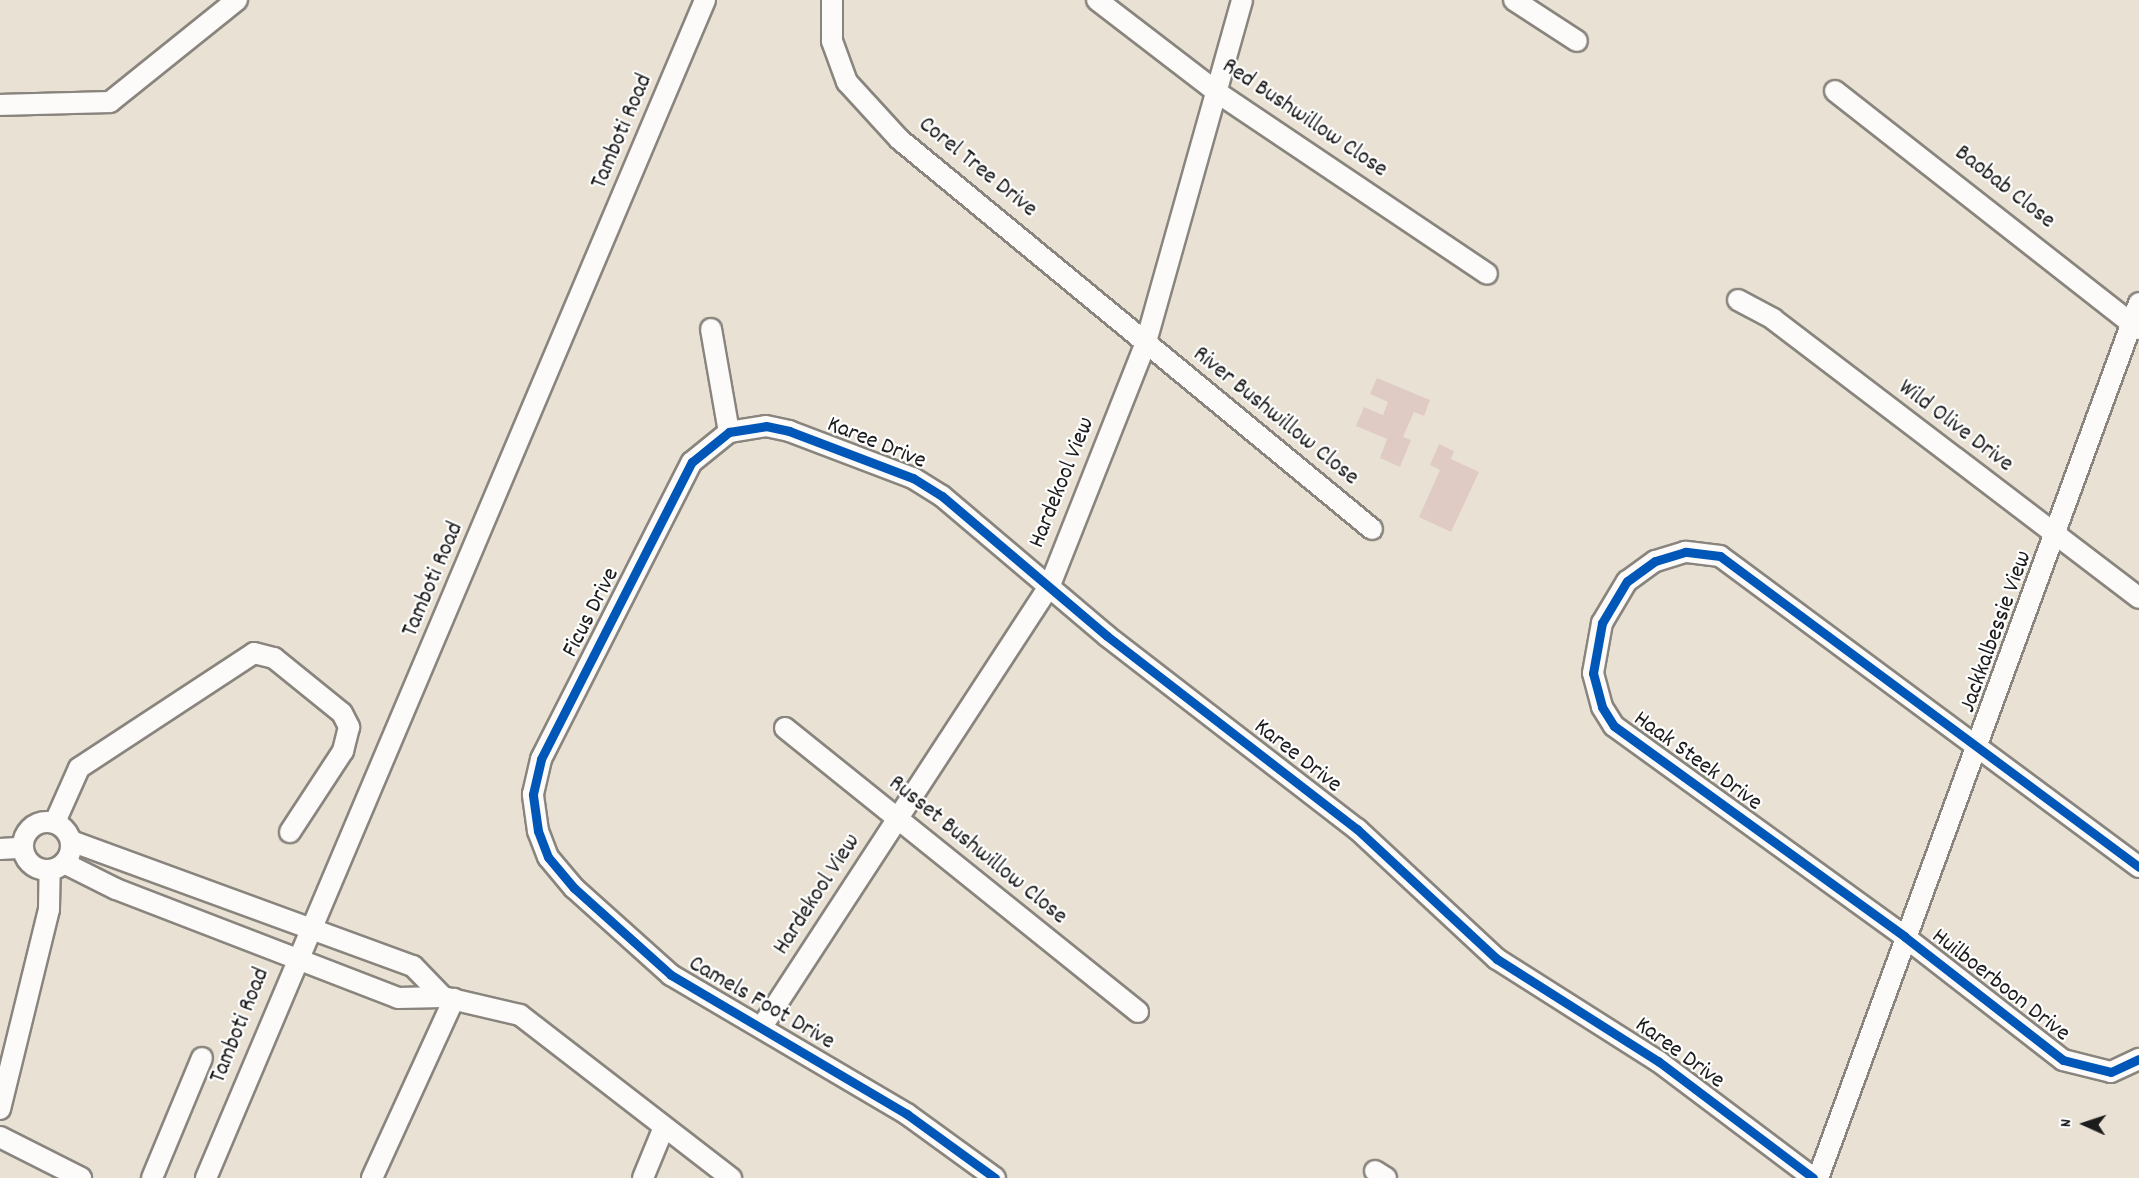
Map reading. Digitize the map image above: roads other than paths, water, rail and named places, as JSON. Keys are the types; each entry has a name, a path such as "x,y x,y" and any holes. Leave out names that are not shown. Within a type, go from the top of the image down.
{"street":[{"path":"0,105 110,102 237,0"},
{"name":"Tamboti Road","path":"206,1178 295,961 705,0"},
{"name":"Corel Tree Drive","path":"832,0 831,40 857,97 899,139 1146,342"},
{"name":"Red Bushwillow Close","path":"1097,0 1218,93 1487,274"},
{"name":"Hardekool View","path":"763,1025 1050,585 1146,342 1218,93 1242,0"},
{"path":"1514,0 1577,40"},
{"name":"Baobab Close","path":"1835,91 2135,326"},
{"name":"Wild Olive Drive","path":"1738,300 1773,319 2139,598"},
{"name":"Jackkalbessie View","path":"1816,1178 2054,534 2135,326 2139,303"},
{"path":"711,329 729,432"},
{"name":"River Bushwillow Close","path":"1146,342 1372,529"},
{"name":"Karee Drive","path":"729,432 766,426 789,431 913,478 1050,585 1107,636 1357,829 1497,959 1658,1061 1816,1178"},
{"name":"Ficus Drive","path":"538,831 533,794 541,759 692,462 729,432"},
{"name":"Haak Steek Drive","path":"1905,937 1614,726 1593,673 1602,623 1627,581 1655,561 1684,552 1720,556 1974,748"},
{"path":"55,822 79,768 254,653 274,658 342,713 349,727 342,751 290,832"},
{"name":"Russet Bushwillow Close","path":"785,728 896,820 1138,1012"},
{"path":"1974,748 2139,867"},
{"path":"55,822 70,841 197,883 309,931 413,966 448,998"},
{"path":"55,822 31,827 22,848 29,862 57,867 295,961 398,998 448,998 520,1015 731,1178"},
{"name":"Camels Foot Drive","path":"538,831 548,857 574,888 652,961 763,1025 907,1114 995,1178"},
{"path":"0,1108 49,909 57,867 70,841"},
{"path":"0,849 22,848"},
{"name":"Huilboerboon Drive","path":"1905,937 2063,1060 2111,1071 2139,1059"},
{"path":"372,1178 448,998"},
{"path":"152,1178 202,1058"},
{"path":"643,1178 664,1127"},
{"path":"0,1137 81,1178"}]}
